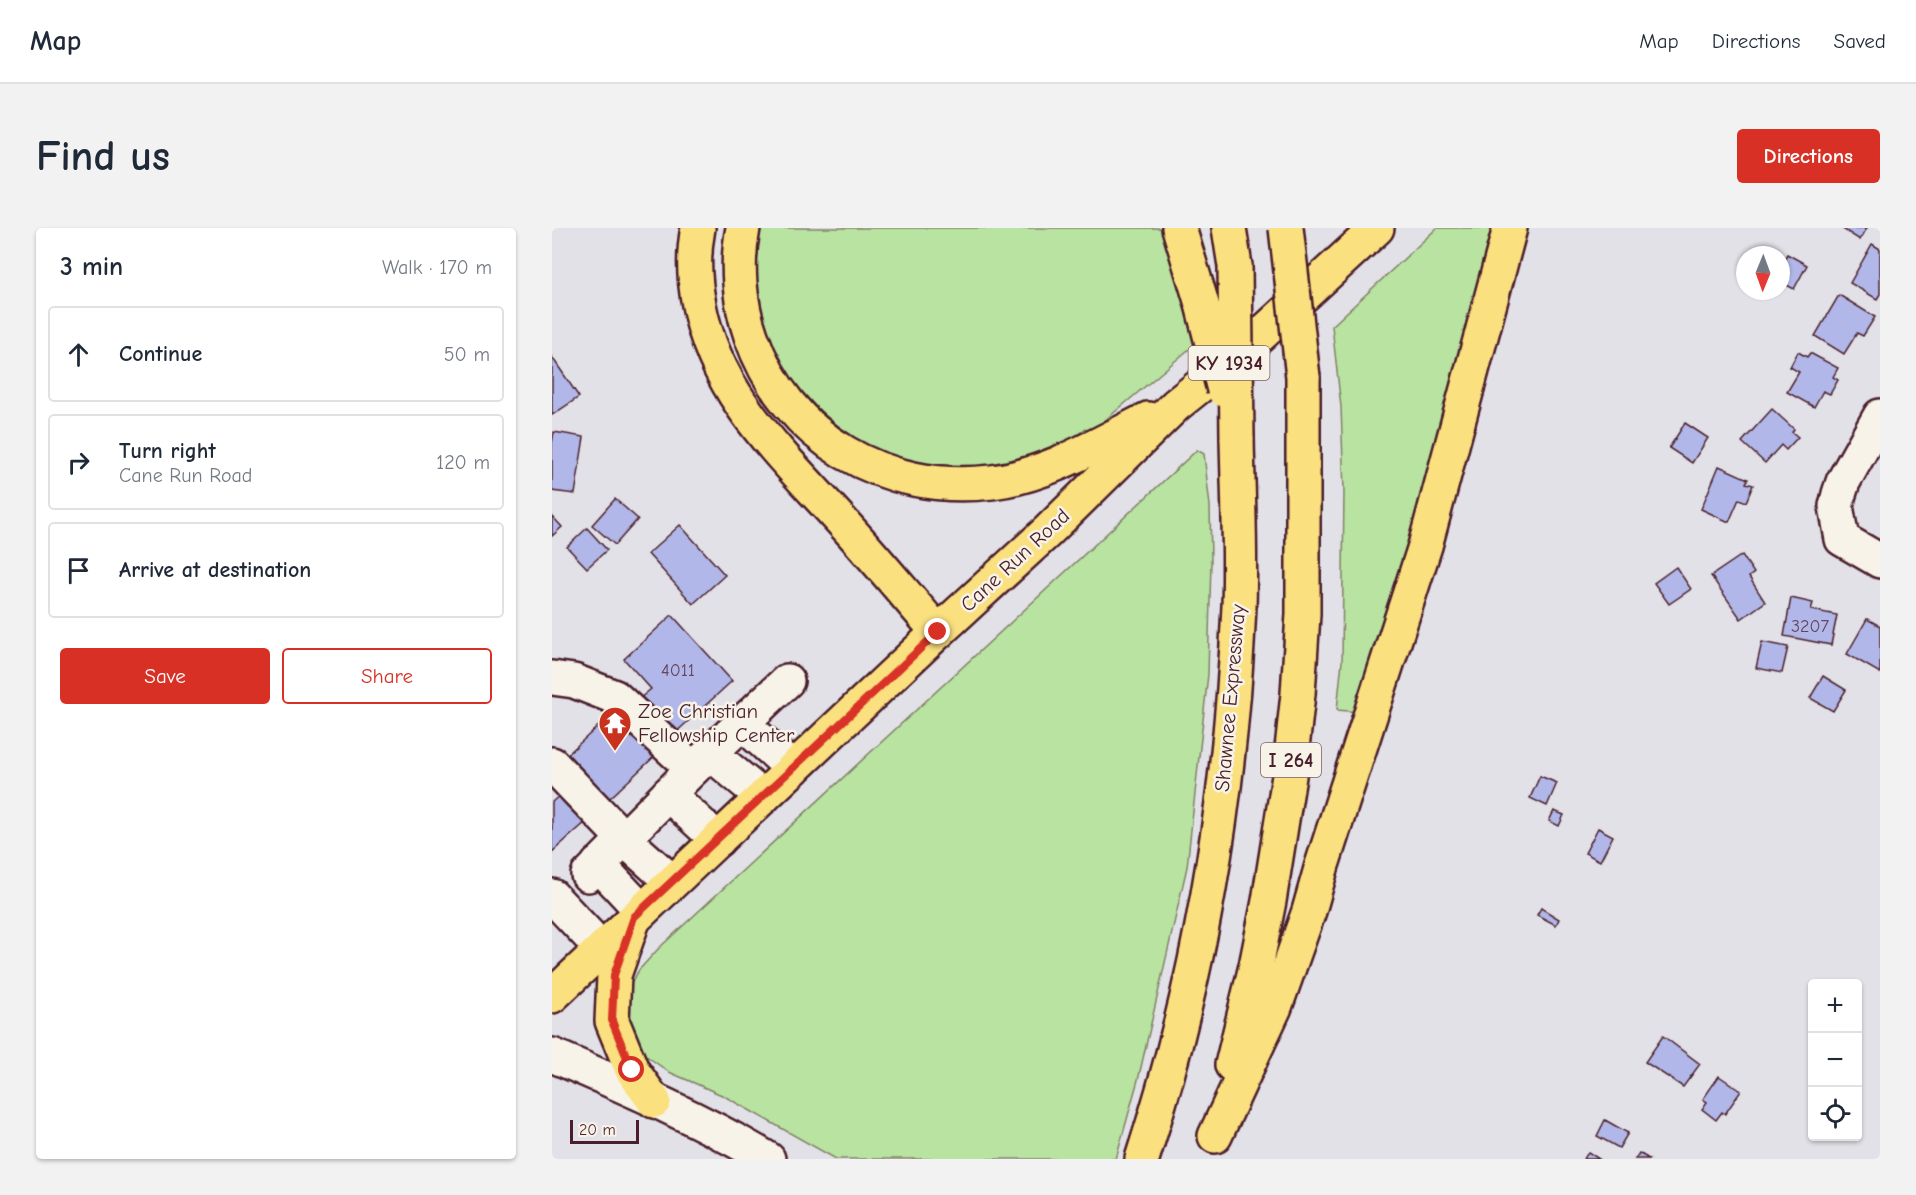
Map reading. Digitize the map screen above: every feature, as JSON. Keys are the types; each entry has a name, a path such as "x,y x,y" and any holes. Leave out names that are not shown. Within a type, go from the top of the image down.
{"main road":[{"path":"698,228 694,262 701,319 719,368 733,394 768,440 938,632"},
{"path":"743,228 739,267 741,296 756,351 769,376 791,408 816,433 838,449 868,465 924,482 952,484 993,482 1038,471 1063,461 1176,405"},
{"path":"1179,228 1202,304 1237,438"},
{"name":"Shawnee Expressway","path":"1142,1159 1163,1094 1199,946 1226,777 1239,605 1234,267 1229,228"},
{"name":"I 264","path":"1211,1148 1256,966 1269,901 1289,776 1298,694 1303,614 1303,377 1286,228"},
{"name":"Cane Run Road","path":"552,996 1047,532 1176,405 1241,353 1377,228"},
{"path":"1211,1148 1275,1007 1309,911 1425,546 1509,228"},
{"path":"638,914 614,975 612,1021 632,1070 654,1101"}],"street":[{"path":"1880,416 1843,482 1836,506 1842,540 1880,561"},
{"path":"552,678 574,681 615,697 702,761 763,797"},
{"path":"638,914 593,870 668,794 787,681"},
{"path":"742,723 793,769"},
{"path":"552,764 624,838 672,882"},
{"path":"668,794 718,840"},
{"path":"555,904 602,948"},
{"path":"552,1055 632,1089 725,1133 768,1159"}],"green space":[{"path":"761,228 1171,228 1194,309 1194,345 1090,433 1085,429 1062,444 1036,456 1010,464 983,468 955,468 900,459 868,447 835,424 807,398 784,367 767,333 759,303 757,271"},
{"path":"1437,228 1498,228 1478,318 1359,712 1337,710 1342,661 1344,491 1341,407 1332,326"},
{"path":"1197,450 1204,454 1210,506 1211,562 1208,674 1187,867 1139,1076 1116,1159 836,1159 724,1096 669,1072 645,1055 636,1043 627,1012 628,996 639,970 659,948"}],"building":[{"path":"1841,228 1867,228 1860,240"},
{"path":"1872,244 1880,249 1880,294 1877,299 1850,283"},
{"path":"1790,256 1807,265 1794,289 1790,287"},
{"path":"1839,295 1875,317 1863,336 1857,333 1844,354 1815,336"},
{"path":"1798,352 1807,357 1810,353 1838,368 1833,377 1838,380 1830,394 1823,391 1814,407 1787,392 1799,372 1790,367"},
{"path":"552,357 579,397 552,415"},
{"path":"1772,409 1794,429 1792,432 1798,437 1786,450 1781,445 1765,463 1742,442"},
{"path":"1685,423 1708,438 1692,463 1669,448"},
{"path":"554,432 584,437 575,494 552,491"},
{"path":"1719,466 1748,479 1746,483 1753,485 1746,502 1739,499 1729,522 1701,509"},
{"path":"615,499 638,519 615,545 592,525"},
{"path":"552,516 562,527 552,536"},
{"path":"680,525 725,575 693,604 648,554"},
{"path":"587,528 607,550 587,568 567,547"},
{"path":"1742,555 1754,573 1749,577 1765,602 1741,619 1711,576"},
{"path":"1676,567 1691,589 1669,604 1654,583"},
{"path":"1791,598 1813,603 1811,610 1837,615 1831,645 1784,636"},
{"path":"672,615 732,681 672,736 639,699 651,689 624,659"},
{"path":"1867,619 1880,626 1880,673 1847,654"},
{"path":"1762,642 1788,647 1782,673 1756,668"},
{"path":"1823,676 1846,690 1833,711 1810,698"},
{"path":"617,709 658,753 609,799 568,754"},
{"path":"1540,776 1557,783 1547,806 1530,798"},
{"path":"561,794 587,821 552,852 552,802"},
{"path":"1554,811 1564,815 1559,826 1549,821"},
{"path":"1598,828 1613,836 1600,861 1585,853"},
{"path":"1541,908 1559,919 1556,925 1537,915"},
{"path":"1663,1036 1700,1064 1683,1087 1645,1062"},
{"path":"1719,1076 1741,1091 1725,1114 1722,1112 1716,1120 1702,1109 1707,1102 1703,1099"},
{"path":"1605,1120 1628,1133 1619,1148 1597,1136"},
{"path":"1588,1152 1599,1159 1584,1159"},
{"path":"1639,1153 1649,1159 1635,1159"}],"place":[{"name":"Zoe Christian Fellowship Center","path":"615,752"}],"route":[{"path":"632,1070 612,1021 614,975 634,917 938,632"}]}
